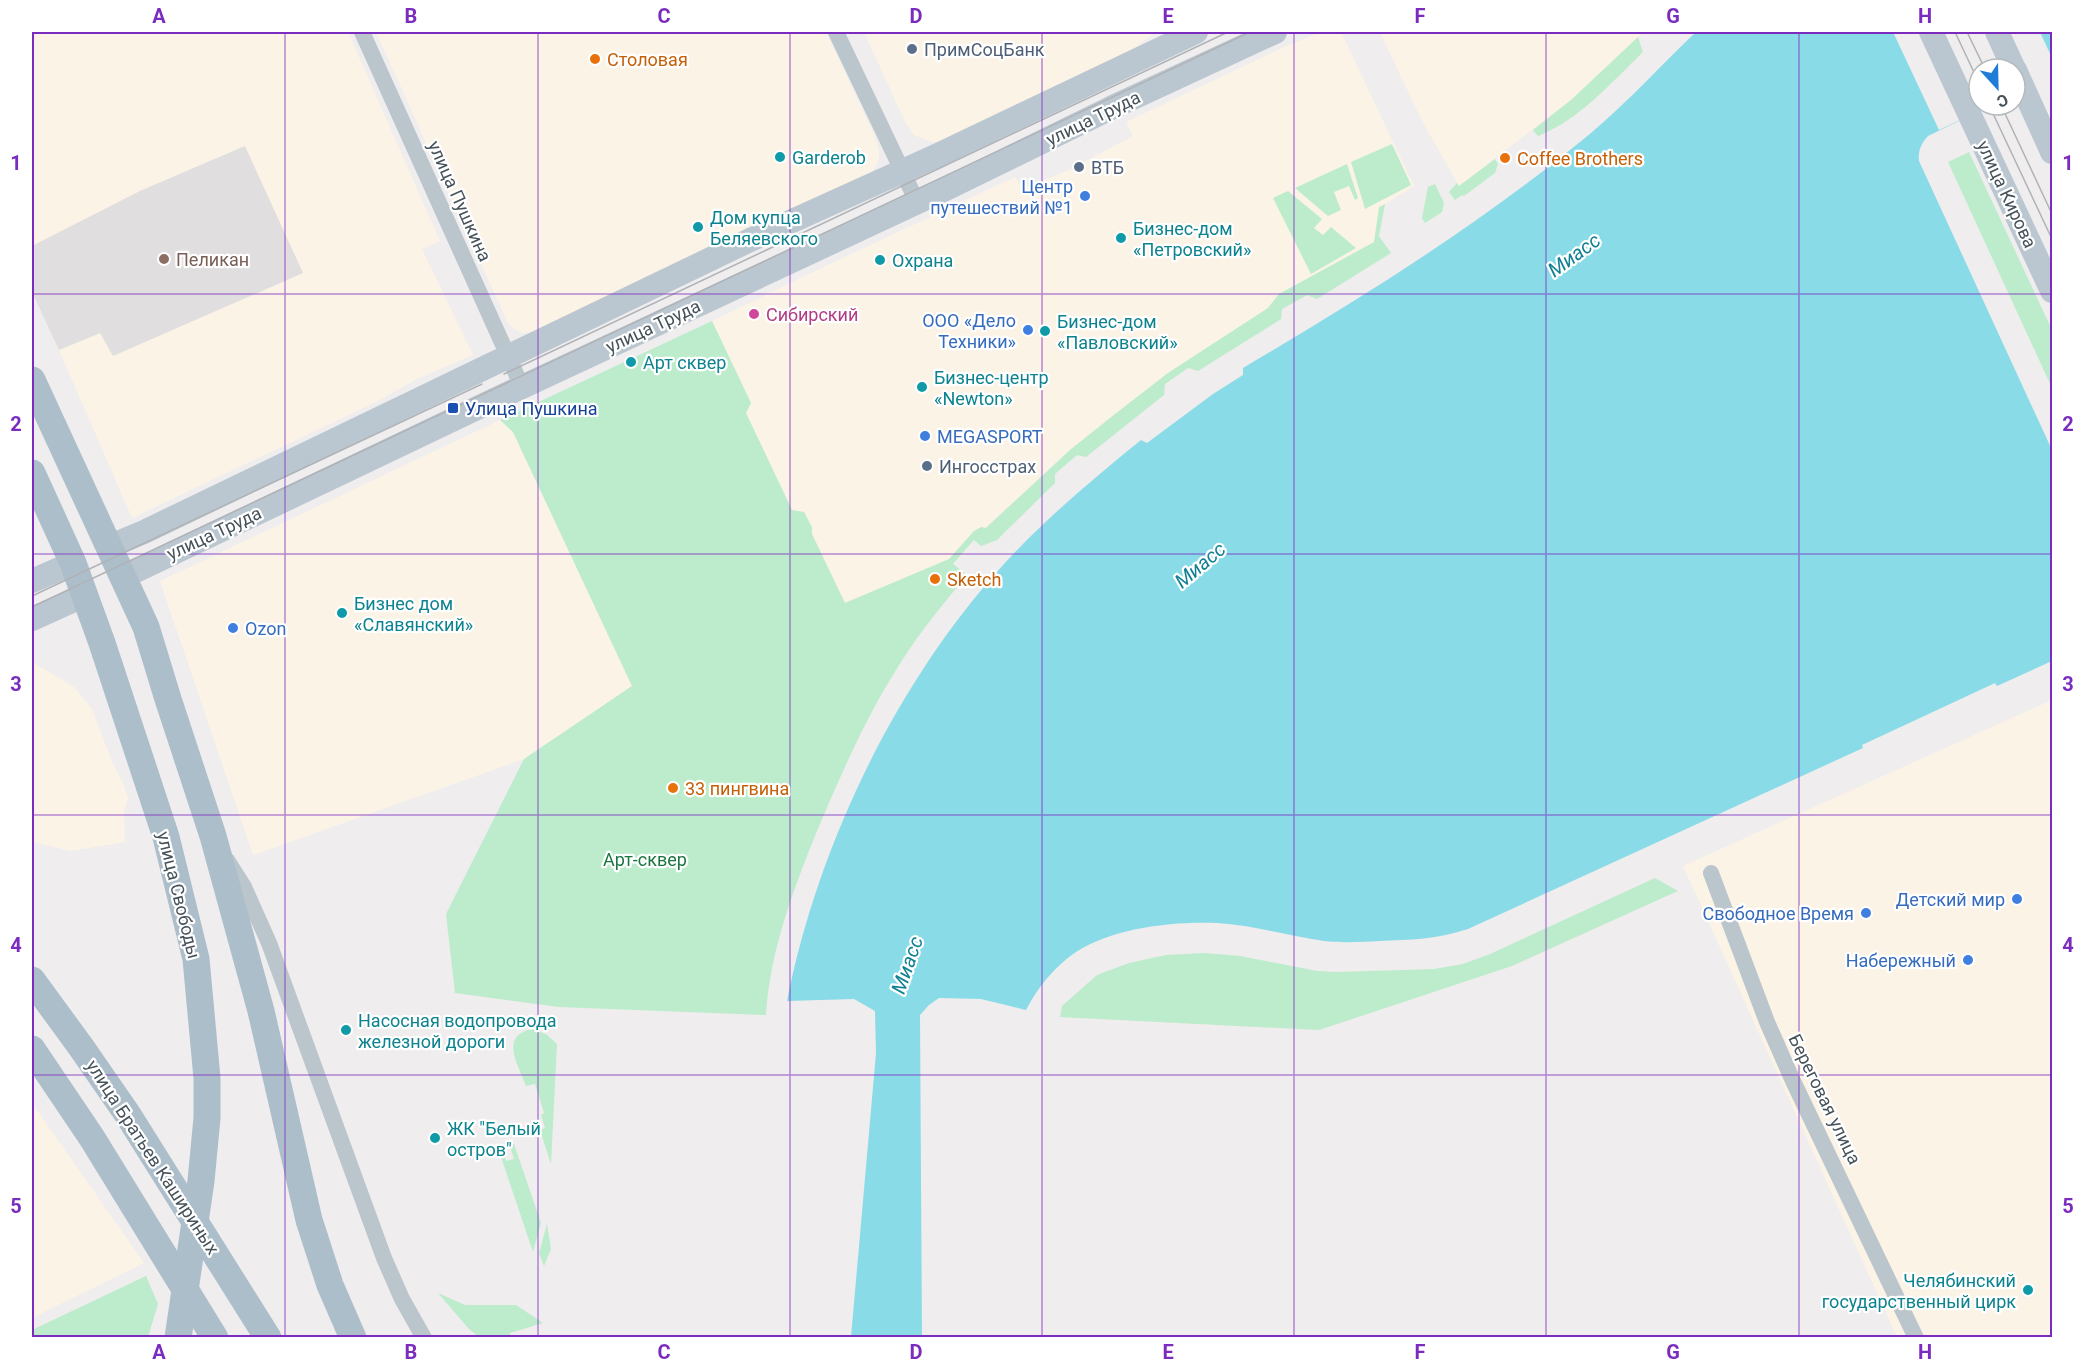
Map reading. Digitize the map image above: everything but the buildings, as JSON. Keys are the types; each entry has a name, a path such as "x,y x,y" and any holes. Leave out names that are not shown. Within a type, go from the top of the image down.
{"main road":[{"name":"улица Труда","path":"32,580 144,532 738,245 903,171 1196,32"},
{"name":"улица Труда","path":"32,619 1275,32"},
{"name":"улица Кирова","path":"1931,32 2052,291"},
{"path":"1997,32 2009,57"},
{"path":"2027,96 2052,152"},
{"path":"32,380 146,627 213,836 270,1050 309,1220 330,1285 353,1338"},
{"name":"улица Свободы","path":"32,473 73,563 102,643 166,837 196,959 207,1078 207,1118 201,1182 178,1338"},
{"name":"улица Братьев Кашириных","path":"32,980 128,1115 268,1338"},
{"path":"32,1048 92,1138 215,1338"}],"street":[{"name":"улица Пушкина","path":"362,32 522,387"},
{"path":"836,32 917,202"},
{"path":"213,836 244,887 269,943 375,1237 402,1299 424,1338"},
{"name":"Береговая улица","path":"1711,873 1767,1022 1793,1081 1916,1338"}],"shaded area":[{"path":"32,32 348,32 440,241 422,249 473,355 419,378 374,403 132,518 59,350 101,333 113,356 245,146 140,191 32,246"},
{"path":"376,32 826,32 874,135 879,160 870,176 537,332 522,333 508,323"},
{"path":"864,32 1155,32 1135,48 943,141 932,142 914,135 905,122"},
{"path":"1321,32 1341,32 1414,186 1380,207 1375,242 1279,294 1268,308 1168,373 1070,450 989,524 953,564 912,581 909,576 844,603 812,534 812,527 792,510 746,413 751,403 712,321 1015,177 1022,189 1069,170 1133,136 1126,122 1284,47"},
{"path":"1380,32 1644,32 1571,100 1459,186 1420,117"},
{"name":"Пеликан","path":"245,146 303,273 113,356 100,333 59,350 32,292 32,246 140,191"},
{"path":"500,420 513,432 632,686 524,759 253,855 160,581"},
{"path":"32,662 74,687 92,709 128,798 124,812 125,842 71,851 32,842"},
{"path":"2052,700 2052,1337 1897,1337 1683,866"},
{"path":"32,1103 144,1263 32,1318"}],"green space":[{"path":"1638,37 1643,52 1619,76 1581,111 1538,136 1533,130 1571,100"},
{"path":"1392,144 1411,185 1365,209 1351,162"},
{"path":"1969,152 2052,330 2052,388 1948,162"},
{"path":"1495,159 1498,164 1495,173 1455,200 1449,192 1457,183 1459,186"},
{"path":"1347,164 1358,198 1355,200 1349,186 1334,192 1341,210 1328,216 1295,188"},
{"path":"1435,184 1444,203 1442,212 1425,223 1422,218 1428,187"},
{"path":"1288,191 1322,219 1314,228 1323,235 1331,227 1356,248 1311,274 1273,198"},
{"name":"Арт-сквер","path":"1385,204 1379,236 1391,253 1317,299 1307,295 1282,309 1281,319 1198,371 1188,368 1165,384 1164,395 1086,457 1077,455 1055,474 1055,483 997,540 981,546 974,540 953,564 967,575 918,637 890,679 856,743 817,831 784,921 772,968 766,1015 559,1007 455,993 446,914 524,759 632,686 513,432 500,420 712,321 751,403 746,413 792,510 804,512 812,527 812,534 845,603 949,559 974,531 981,527 986,528 1070,450 1168,373 1268,308 1279,294 1374,242 1379,207"},
{"path":"1655,878 1678,891 1512,966 1319,1030 1060,1017 1062,1006 1097,975 1129,963 1166,955 1204,953 1240,956 1317,971 1337,972 1434,969 1463,964 1490,954"},
{"path":"532,1029 546,1034 557,1044 551,1164 540,1130 545,1128 541,1115 544,1113 535,1084 526,1086 514,1052 513,1044 516,1038"},
{"path":"514,1144 541,1223 533,1252 501,1157 504,1156 506,1161 514,1159 510,1146"},
{"path":"547,1224 551,1249 544,1266 539,1253"},
{"path":"146,1276 158,1304 148,1337 32,1337 32,1330"},
{"path":"438,1293 465,1305 516,1305 543,1323 510,1333 510,1337 479,1337 469,1329"}],"water":[{"name":"Миасс","path":"1696,32 2052,32 2052,77 2027,72 2027,57 1967,57 1967,117 1928,136 1920,147 1919,161 2052,450 2052,661 1997,686 1995,683 1862,745 1863,748 1468,929 1424,938 1345,942 1324,941 1230,924 1163,925 1107,937 1076,952 1047,978 1026,1010 981,999 939,998 920,1015 922,1337 851,1337 876,1053 875,1011 854,999 787,1001 801,942 819,884 841,826 866,769 928,661 964,611 1019,548 1087,485 1141,440 1147,443 1213,394 1243,375 1243,368 1378,286 1508,198 1591,133"}],"pier":[{"path":"1893,32 2040,32 2052,58 2052,77 2027,88 2027,57 1967,57 1967,117 1939,130"}],"tram line":[{"path":"504,374 1228,32"},
{"path":"32,607 1250,32"},
{"path":"1955,32 1967,58"},
{"path":"1967,32 1979,57"},
{"path":"1995,117 2052,239"},
{"path":"2007,117 2052,214"},
{"path":"32,596 482,384"}],"place":[{"name":"ПримСоцБанк","path":"912,49"},
{"name":"Столовая","path":"595,59"},
{"name":"Garderob","path":"780,157"},
{"name":"Coffee Brothers","path":"1505,158"},
{"name":"ВТБ","path":"1079,167"},
{"name":"Центр путешествий №1","path":"1085,196"},
{"name":"Дом купца Беляевского","path":"698,227"},
{"name":"Бизнес-дом «Петровский»","path":"1121,238"},
{"name":"Пеликан","path":"164,259"},
{"name":"Охрана","path":"880,260"},
{"name":"Сибирский","path":"754,314"},
{"name":"ООО «Дело Техники»","path":"1028,330"},
{"name":"Бизнес-дом «Павловский»","path":"1045,331"},
{"name":"Арт сквер","path":"631,362"},
{"name":"Бизнес-центр «Newton»","path":"922,387"},
{"name":"Улица Пушкина","path":"453,408"},
{"name":"MEGASPORT","path":"925,436"},
{"name":"Ингосстрах","path":"927,466"},
{"name":"Sketch","path":"935,579"},
{"name":"Бизнес дом «Славянский»","path":"342,613"},
{"name":"Ozon","path":"233,628"},
{"name":"33 пингвина","path":"673,788"},
{"name":"Детский мир","path":"2017,899"},
{"name":"Свободное Время","path":"1866,913"},
{"name":"Набережный","path":"1968,960"},
{"name":"Насосная водопровода железной дороги","path":"346,1030"},
{"name":"ЖК \"Белый остров\"","path":"435,1138"},
{"name":"Челябинский государственный цирк","path":"2028,1290"}]}
